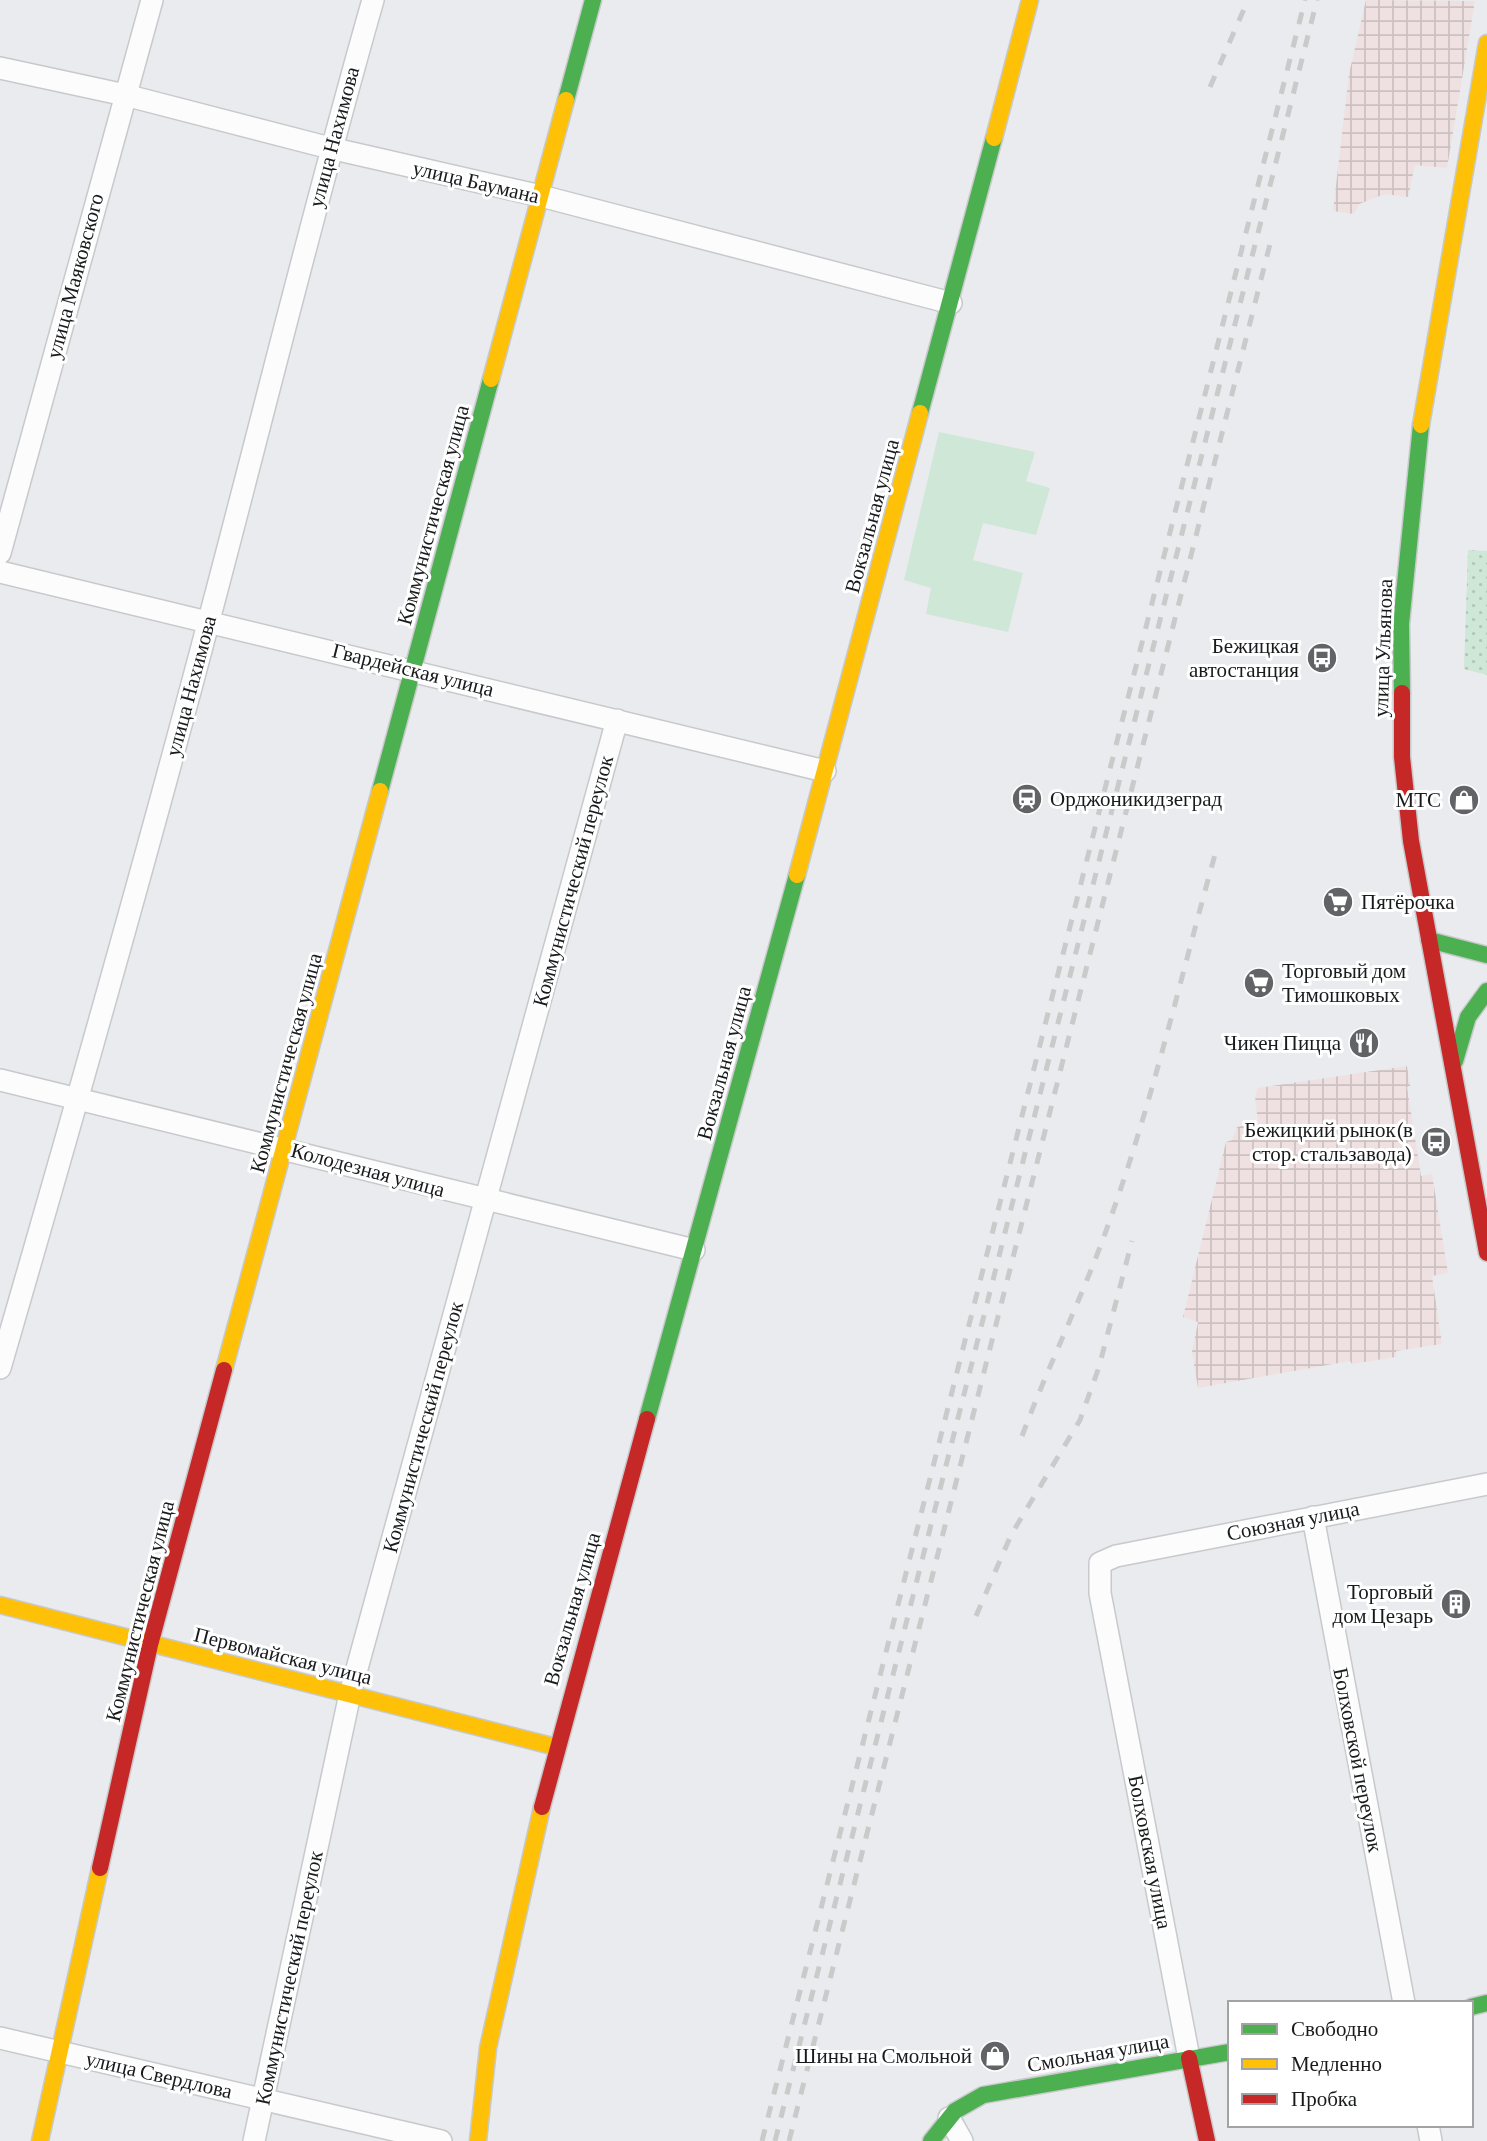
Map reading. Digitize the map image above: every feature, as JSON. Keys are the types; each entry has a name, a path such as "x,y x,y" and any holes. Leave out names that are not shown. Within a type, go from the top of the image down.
{"street":[{"name":"улица Маяковского","path":"0,553 152,0"},
{"name":"улица Нахимова","path":"0,1368 78,1099 209,621 330,148 373,0"},
{"name":"Коммунистическая улица","path":"40,2141 150,1645 593,0"},
{"name":"Вокзальная улица","path":"478,2141 488,2048 505,1962 556,1746 798,872 1030,0"},
{"name":"улица Ульянова","path":"1487,43 1480,110 1422,419 1401,624 1402,757 1411,841 1487,1253"},
{"name":"улица Баумана","path":"0,68 125,95 330,148 541,196 951,303"},
{"name":"Гвардейская улица","path":"0,572 825,771"},
{"name":"Коммунистический переулок","path":"254,2141 350,1694 617,720"},
{"path":"1429,940 1487,955"},
{"path":"1453,1069 1468,1017 1487,991"},
{"name":"Колодезная улица","path":"0,1080 285,1148 485,1201 694,1250"},
{"name":"Союзная улица","path":"1100,1563 1116,1556 1487,1484"},
{"name":"Болховской переулок","path":"1313,1517 1404,2001"},
{"name":"Болховская улица","path":"1100,1563 1100,1593 1207,2141"},
{"name":"Первомайская улица","path":"0,1605 556,1746"},
{"name":"улица Свердлова","path":"0,2038 441,2141"},
{"name":"Смольная улица","path":"949,2118 973,2099 993,2092 1228,2052"},
{"path":"931,2141 949,2118 962,2141"}],"shaded area":[{"path":"1366,0 1475,1 1447,168 1415,165 1408,197 1385,194 1359,204 1354,214 1333,211 1349,74"},
{"path":"1407,1066 1410,1086 1407,1087 1421,1176 1432,1174 1448,1273 1432,1276 1442,1344 1396,1351 1396,1357 1352,1364 1350,1361 1198,1388 1192,1352 1198,1322 1183,1317 1226,1142 1232,1140 1237,1127 1258,1123 1255,1096 1258,1088"}],"green space":[{"path":"939,432 1035,452 1026,481 1050,488 1036,535 983,523 973,560 1023,573 1008,632 926,614 931,588 904,580"},
{"path":"1468,550 1487,551 1487,675 1464,669"}],"railway":[{"path":"1210,87 1248,0"},
{"path":"762,2141 1305,0"},
{"path":"775,2141 1317,0"},
{"path":"789,2141 1272,236"},
{"path":"1022,1436 1091,1270 1127,1169 1216,851"},
{"path":"976,1616 1011,1535 1080,1420 1099,1367 1132,1241"}],"traffic: fast":[{"path":"566,100 593,0"},
{"path":"920,413 994,138"},
{"path":"380,791 491,379"},
{"path":"1402,693 1401,624 1421,425"},
{"path":"647,1419 797,875"},
{"path":"1429,940 1487,955"},
{"path":"1455,1061 1468,1017 1487,991"},
{"path":"1473,2006 1487,2003"},
{"path":"931,2141 955,2111 983,2095 1228,2052"}],"traffic: slow":[{"path":"994,138 1030,0"},
{"path":"1421,425 1487,43"},
{"path":"491,379 566,100"},
{"path":"797,875 920,413"},
{"path":"224,1370 380,791"},
{"path":"0,1605 556,1747"},
{"path":"478,2141 488,2048 542,1807"},
{"path":"40,2141 100,1868"}],"traffic: jam":[{"path":"1402,693 1402,757 1411,841 1487,1253"},
{"path":"100,1868 150,1645 224,1370"},
{"path":"542,1807 647,1419"},
{"path":"1189,2058 1207,2141"}],"place":[{"name":"Бежицкая автостанция","path":"1322,658"},
{"name":"Орджоникидзеград","path":"1027,799"},
{"name":"МТС","path":"1464,800"},
{"name":"Пятёрочка","path":"1338,902"},
{"name":"Торговый дом Тимошковых","path":"1259,983"},
{"name":"Чикен Пицца","path":"1364,1043"},
{"name":"Бежицкий рынок(в стор. стальзавода)","path":"1436,1142"},
{"name":"Торговый дом Цезарь","path":"1456,1604"},
{"name":"Шины на Смольной","path":"995,2056"}]}
